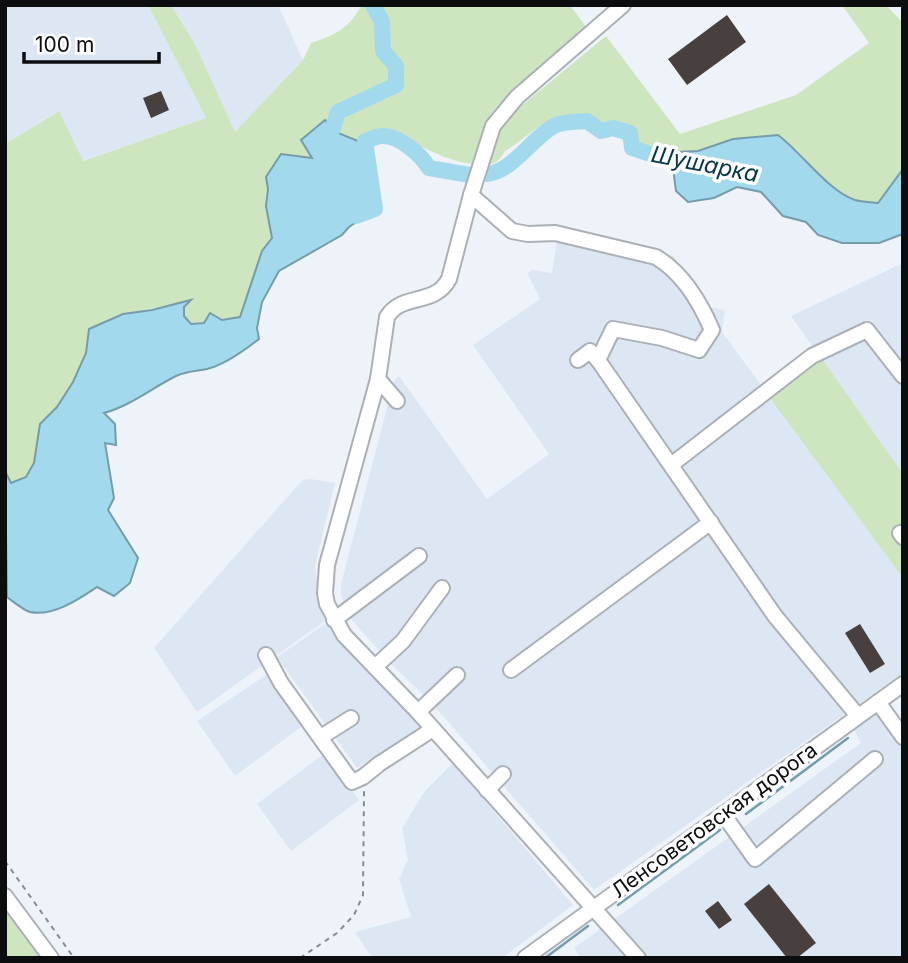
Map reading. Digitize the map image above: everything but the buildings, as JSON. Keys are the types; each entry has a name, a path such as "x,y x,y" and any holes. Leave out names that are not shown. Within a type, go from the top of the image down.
{"street":[{"path":"623,5 604,12 503,111 487,139 449,279 444,288 429,297 403,303 392,309 387,317 378,379 327,565 325,593 334,620 344,635 418,712 638,958"},
{"path":"471,195 503,225 519,233 555,233 656,257 668,264 701,302 712,330 699,350 662,338 613,329 598,360"},
{"path":"671,465 812,356 867,330 903,376"},
{"path":"578,360 590,351 598,360 775,616 858,716"},
{"path":"378,379 397,401"},
{"path":"511,670 711,522"},
{"path":"334,620 419,556"},
{"path":"375,667 402,641 442,588"},
{"path":"266,655 281,683 352,782 433,729"},
{"path":"418,712 457,675"},
{"name":"Ленсоветовская дорога","path":"525,958 903,684"},
{"path":"878,702 903,737"},
{"path":"321,737 351,718"},
{"path":"723,814 755,859 875,759"},
{"path":"487,790 503,774"},
{"path":"5,896 51,958"}],"path":[{"path":"300,958 337,933 354,915 363,895 366,810 363,777"},
{"path":"5,861 74,958"}],"shaded area":[{"path":"5,5 148,5 206,118 82,161 58,111 5,144"},
{"path":"171,5 278,5 303,60 235,133 195,44"},
{"path":"559,227 673,256 708,307 725,310 722,332 903,578 903,673 594,890 430,701 391,664 351,619 341,596 341,584 394,381 399,376 487,499 549,454 473,345 540,299 527,273 533,270 552,273"},
{"path":"903,263 903,474 791,316"},
{"path":"303,480 335,483 315,566 320,606 325,621 197,712 154,648 298,485"},
{"path":"325,624 422,725 357,768 277,657"},
{"path":"266,675 301,727 235,776 197,721"},
{"path":"877,713 903,749 903,958 581,958 574,948 861,743 854,730"},
{"path":"325,753 359,800 291,851 257,804"},
{"path":"453,763 573,905 502,958 372,958 355,932 411,917 399,879 408,860 402,828 425,791"}],"green space":[{"path":"148,5 171,5 195,44 235,132 303,60 311,43 347,25 361,5 570,5 589,31 497,106 484,128 475,164 451,159 414,144 411,155 398,145 396,139 390,141 384,138 358,138 363,143 338,133 313,159 288,154 266,177 266,206 272,238 262,251 240,318 191,324 184,316 184,307 190,301 123,314 89,329 86,352 73,382 57,407 40,425 34,463 26,477 11,483 5,471 5,144 59,111 83,161 206,118"},
{"path":"842,5 886,5 903,23 903,169 878,203 855,200 829,184 796,149 733,139 699,151 657,153 634,144 635,131 628,126 576,116 562,117 544,124 505,151 498,161 486,165 496,136 509,116 606,36 680,134 796,95 869,43"},
{"path":"820,356 903,474 903,578 770,398 777,388"},
{"path":"5,907 42,958 5,958"}],"water":[{"path":"325,120 338,133 363,143 374,210 342,235 279,271 262,302 257,328 259,339 221,364 180,374 132,401 104,413 115,424 116,445 105,443 114,498 108,510 138,558 130,583 114,596 97,587 74,602 48,612 24,610 7,597 5,471 11,483 26,477 34,463 40,424 57,407 73,382 86,353 89,329 123,314 191,300 184,307 184,316 191,324 204,323 210,313 222,320 240,317 262,251 272,238 266,206 266,177 281,154 312,158 301,140"},
{"path":"778,135 835,189 855,200 878,203 903,169 903,234 879,243 842,243 818,235 806,222 783,216 761,192 737,187 714,198 688,202 676,191 673,168 657,158 638,153 639,148 657,153 698,151 733,139"}],"waterway":[{"path":"327,146 338,112 396,85 396,66 383,51 382,22 373,5"},
{"name":"Шушарка","path":"487,174 505,167 546,131 570,122 587,121 601,131 613,128 630,133 632,148 656,156"},
{"name":"Шушарка","path":"356,216 375,209 365,141 382,136 389,137 402,142 415,152 429,168 470,175"},
{"path":"746,814 848,738"},
{"path":"618,905 720,830"},
{"path":"545,958 588,926"}]}
